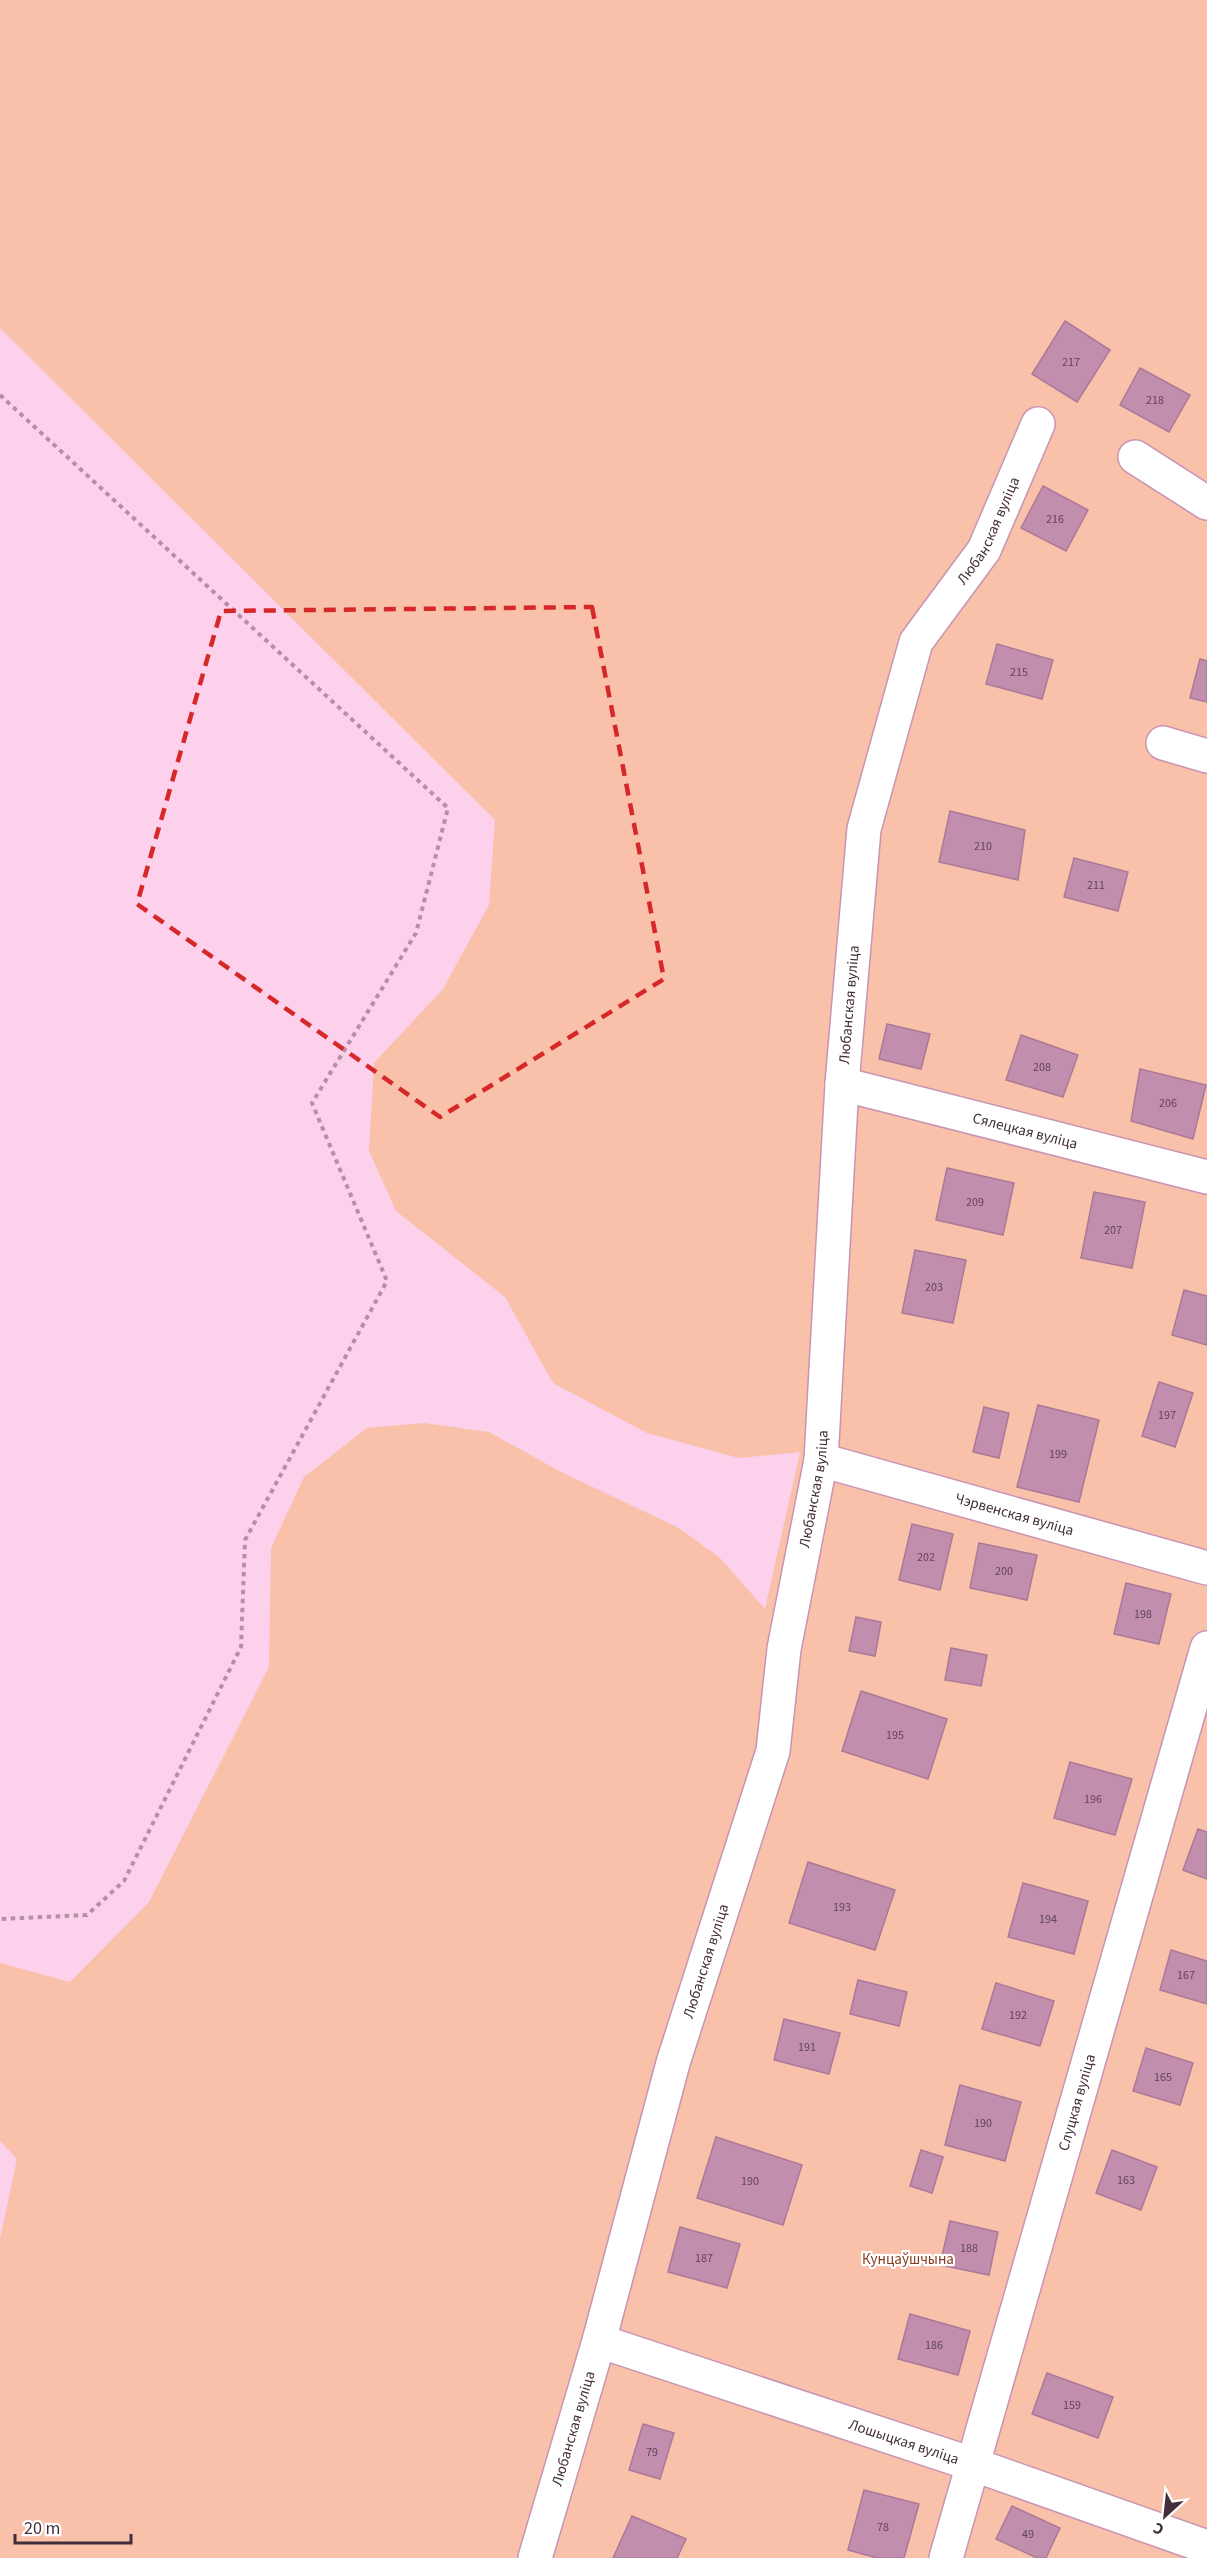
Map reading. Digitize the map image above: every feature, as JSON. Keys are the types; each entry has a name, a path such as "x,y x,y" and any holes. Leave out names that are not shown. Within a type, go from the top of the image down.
{"street":[{"name":"Любанская вуліца","path":"536,2558 599,2341 673,2063 773,1751 784,1649 821,1460 842,1084 864,829 916,642 984,550 1038,424"},
{"path":"1135,457 1207,503"},
{"path":"1163,743 1207,756"},
{"name":"Сялецкая вуліца","path":"842,1084 1207,1177"},
{"name":"Чэрвенская вуліца","path":"821,1460 1207,1568"},
{"name":"Слуцкая вуліца","path":"946,2558 1207,1648"},
{"name":"Лошыцкая вуліца","path":"599,2341 972,2464 1207,2547"}],"path":[{"path":"0,395 448,808 416,933 312,1102 387,1281 245,1540 241,1647 124,1881 87,1915 0,1919"}],"highlighted area":[{"path":"592,607 664,979 440,1117 137,904 221,611"}],"green space":[{"name":"Кунцаўшчына","path":"0,0 1207,0 1207,2558 0,2558 0,2239 17,2159 0,2141 0,1963 70,1982 149,1902 269,1667 271,1548 304,1477 367,1428 424,1423 489,1432 559,1471 679,1528 720,1558 765,1609 800,1452 739,1458 647,1433 553,1383 505,1297 396,1211 369,1151 374,1063 443,989 489,905 495,820 0,328"}],"building":[{"path":"1065,321 1110,350 1077,402 1032,374"},
{"path":"1140,368 1190,395 1169,432 1120,405"},
{"path":"1043,486 1088,510 1066,551 1021,528"},
{"path":"997,644 1053,660 1042,699 986,684"},
{"path":"1200,659 1207,661 1207,702 1190,698"},
{"path":"950,811 1025,830 1018,880 939,862"},
{"path":"1074,858 1128,872 1118,911 1064,897"},
{"path":"887,1024 930,1034 921,1069 879,1059"},
{"path":"1021,1035 1078,1055 1063,1097 1006,1080"},
{"path":"1140,1069 1206,1085 1193,1139 1131,1121"},
{"path":"947,1168 1014,1183 1003,1235 936,1220"},
{"path":"1094,1192 1145,1202 1132,1268 1081,1258"},
{"path":"915,1250 966,1260 953,1323 902,1313"},
{"path":"1184,1290 1207,1296 1207,1345 1172,1335"},
{"path":"1159,1382 1193,1393 1175,1447 1142,1436"},
{"path":"1038,1405 1099,1420 1079,1502 1017,1487"},
{"path":"984,1407 1009,1413 999,1458 973,1452"},
{"path":"912,1524 953,1534 940,1590 899,1580"},
{"path":"979,1543 1037,1555 1027,1600 970,1588"},
{"path":"1126,1583 1171,1594 1159,1644 1114,1634"},
{"path":"856,1617 881,1622 875,1656 849,1651"},
{"path":"951,1648 987,1655 981,1686 945,1680"},
{"path":"861,1691 947,1719 928,1779 842,1751"},
{"path":"1070,1762 1132,1779 1115,1835 1054,1818"},
{"path":"1198,1829 1207,1832 1207,1879 1183,1870"},
{"path":"808,1862 895,1890 875,1950 789,1923"},
{"path":"1023,1883 1088,1901 1074,1954 1008,1937"},
{"path":"1171,1950 1207,1961 1207,2004 1160,1990"},
{"path":"858,1980 907,1992 899,2026 850,2014"},
{"path":"996,1983 1054,2001 1040,2046 982,2029"},
{"path":"784,2019 840,2033 829,2074 774,2060"},
{"path":"1146,2048 1193,2063 1180,2105 1133,2091"},
{"path":"960,2085 1021,2102 1005,2161 945,2145"},
{"path":"716,2137 802,2165 783,2225 697,2198"},
{"path":"921,2150 943,2157 932,2193 910,2186"},
{"path":"1112,2150 1157,2167 1141,2210 1096,2193"},
{"path":"950,2221 998,2232 989,2275 940,2265"},
{"path":"680,2227 740,2244 727,2288 668,2272"},
{"path":"910,2314 970,2331 958,2375 898,2359"},
{"path":"1047,2373 1113,2397 1098,2438 1032,2414"},
{"path":"643,2424 674,2433 660,2479 629,2470"},
{"path":"864,2490 919,2504 904,2558 877,2558 848,2550"},
{"path":"1012,2506 1060,2528 1046,2558 1037,2558 996,2539"},
{"path":"632,2516 686,2539 677,2558 613,2558"}]}
